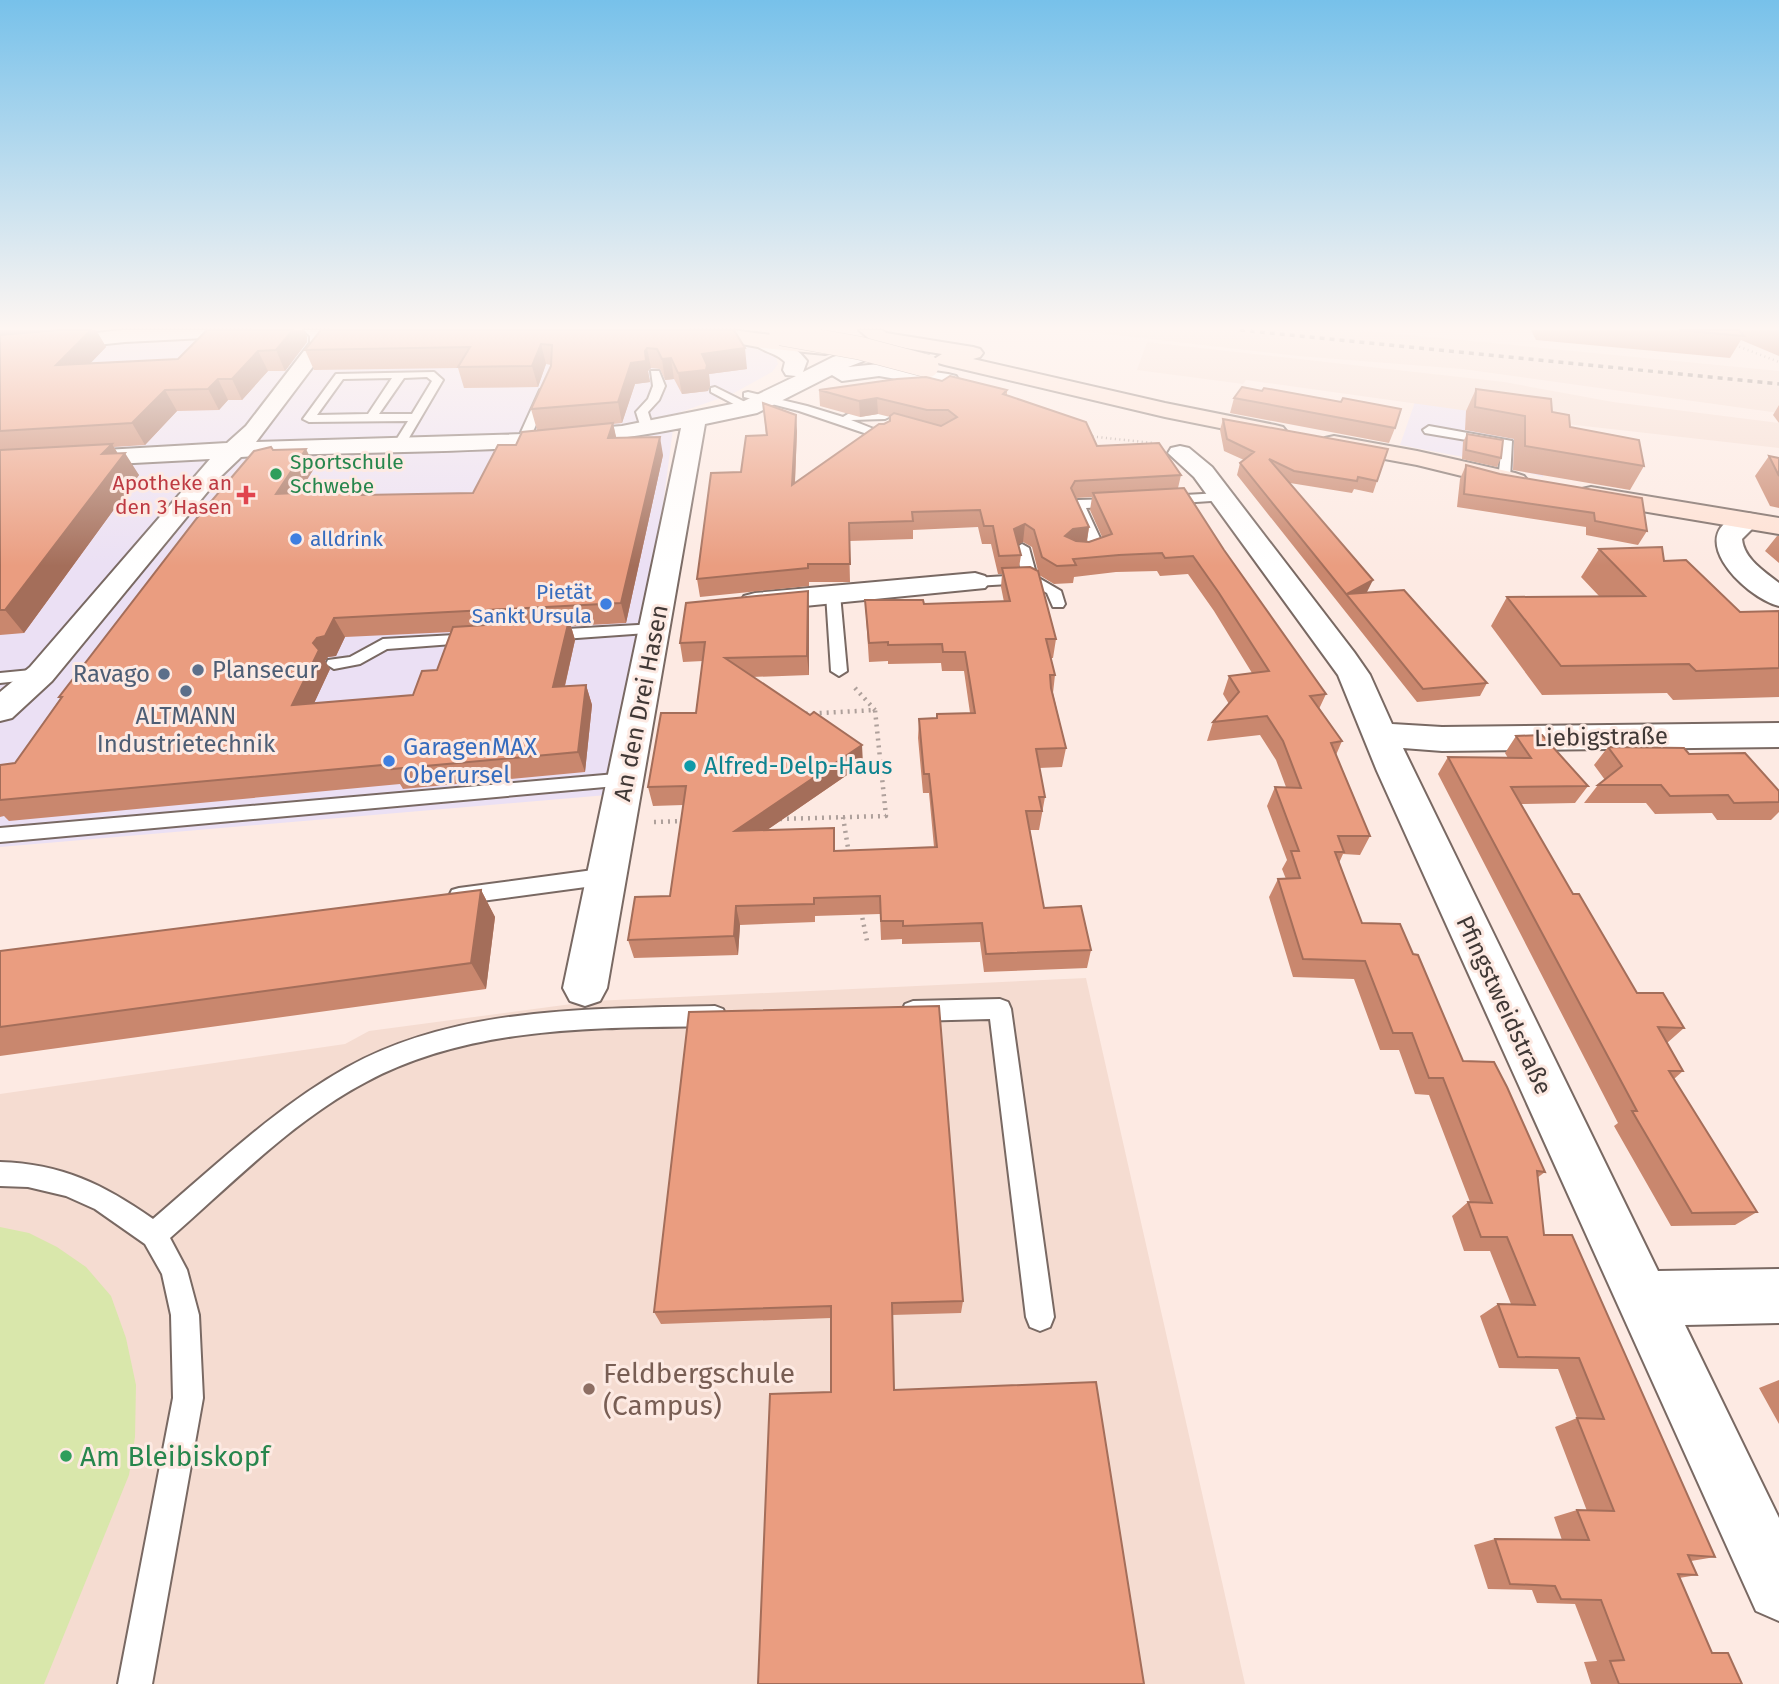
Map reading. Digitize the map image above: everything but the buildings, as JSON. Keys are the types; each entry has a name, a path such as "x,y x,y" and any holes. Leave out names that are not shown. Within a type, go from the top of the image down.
{"main road":[{"path":"1131,409 1415,470 1499,478 1737,529 1779,526"},
{"path":"1153,409 1214,420 1301,444"},
{"path":"1187,409 1214,420"},
{"path":"1125,424 1301,444"}],"street":[{"path":"0,710 41,674 209,474 254,431 271,409"},
{"path":"0,463 233,450 576,438 647,428 693,418 718,409"},
{"name":"An den Drei Hasen","path":"585,988 627,779 666,617 694,434 693,418"},
{"name":"Pfingstweidstraße","path":"1180,453 1203,471 1343,659 1779,1588"},
{"path":"1737,529 1727,545 1733,556 1779,597"},
{"path":"732,605 975,582"},
{"name":"Liebigstraße","path":"1380,735 1442,738 1779,735"},
{"path":"1642,1298 1779,1297"}],"lane":[{"path":"317,409 309,419 415,417"},
{"path":"371,418 377,409"},
{"path":"399,445 420,409"},
{"path":"523,441 536,409"},
{"path":"645,409 642,412 647,428"},
{"path":"805,409 883,435"},
{"path":"813,409 856,418 889,419 849,423"},
{"path":"1429,430 1508,444 1499,478"},
{"path":"1154,500 1221,497"},
{"path":"1072,552 1099,551 1078,505 1129,502"},
{"path":"1022,548 1030,579"},
{"path":"975,582 1030,579 1054,591 1058,604"},
{"path":"832,594 839,670"},
{"path":"533,636 666,617"},
{"path":"334,664 354,661 383,644 492,638"},
{"path":"0,678 41,674"},
{"path":"0,835 627,779"},
{"path":"443,898 608,876"},
{"path":"890,1012 1000,1009 1040,1317"},
{"path":"154,1235 263,1142 334,1088 385,1060 442,1040 519,1026 641,1018 738,1016"},
{"path":"0,1174 29,1175 68,1184 104,1200 154,1235 174,1270 186,1315 188,1398 135,1684"}],"path":[{"path":"1079,435 1152,443 1180,453"},
{"path":"776,819 886,816 875,710 839,670"},
{"path":"791,714 875,710"},
{"path":"843,817 852,867"},
{"path":"618,823 697,821"},
{"path":"860,904 867,940"}],"shaded area":[{"path":"0,409 690,409 675,414 655,566 607,795 0,847"},
{"path":"1413,409 1458,409 1540,421 1543,477 1495,463 1400,445"},
{"path":"1451,409 1665,409 1779,423 1779,448"},
{"path":"1747,409 1779,409 1779,413"},
{"name":"Feldbergschule (Campus)","path":"1086,978 1245,1684 0,1684 0,1094 345,1044 369,1031 594,1001"}],"green space":[{"name":"Am Bleibiskopf","path":"0,1227 29,1233 57,1247 86,1267 111,1296 126,1338 136,1385 135,1437 129,1475 44,1684 0,1684"}],"place":[{"name":"Sportschule Schwebe","path":"276,474"},
{"name":"Apotheke an den 3 Hasen","path":"246,495"},
{"name":"alldrink","path":"296,539"},
{"name":"Pietät Sankt Ursula","path":"606,604"},
{"name":"Plansecur","path":"198,670"},
{"name":"Ravago","path":"164,674"},
{"name":"ALTMANN Industrietechnik","path":"186,691"},
{"name":"GaragenMAX Oberursel","path":"389,761"},
{"name":"Alfred-Delp-Haus","path":"690,766"},
{"name":"Feldbergschule (Campus)","path":"589,1389"},
{"name":"Am Bleibiskopf","path":"66,1456"}]}
